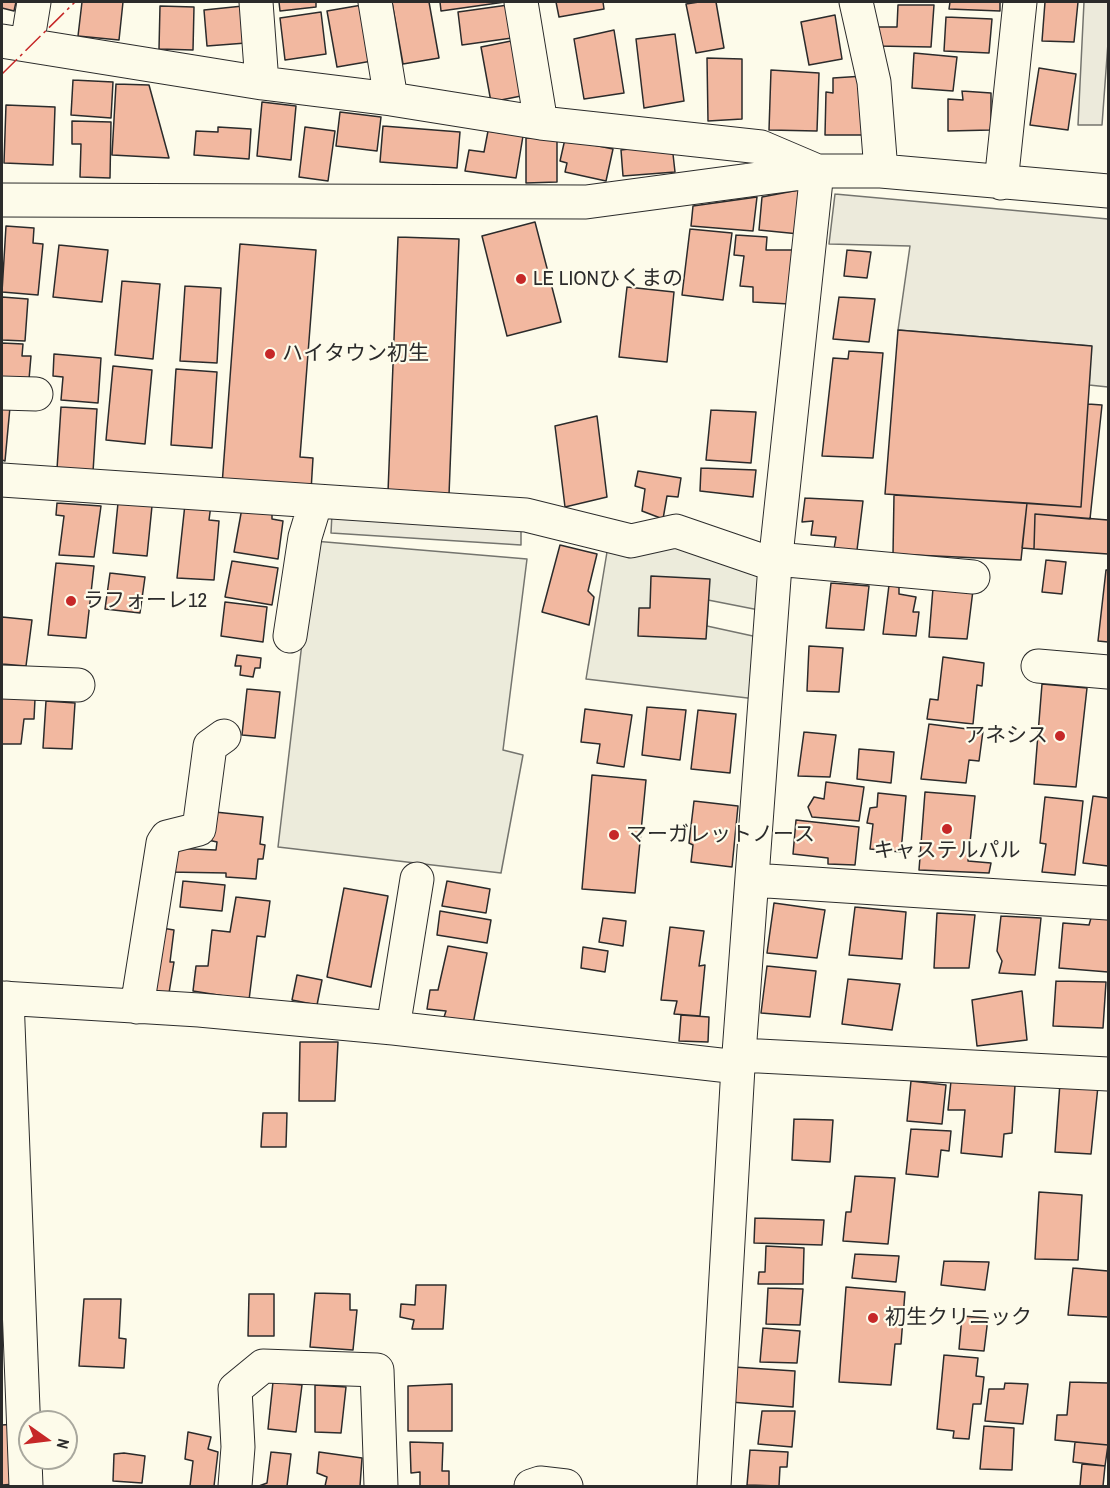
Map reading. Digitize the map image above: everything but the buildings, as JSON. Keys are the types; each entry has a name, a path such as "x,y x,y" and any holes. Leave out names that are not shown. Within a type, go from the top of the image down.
{"street":[{"path":"34,2 14,43 262,83 391,99 541,123 761,147 817,171"},
{"path":"256,2 262,83"},
{"path":"375,2 391,99"},
{"path":"520,2 541,123"},
{"path":"856,2 874,82 881,171"},
{"path":"1001,183 1020,2"},
{"path":"714,1486 739,1061 776,562 817,171"},
{"path":"2,200 586,202 817,171 881,171 1108,191"},
{"path":"2,393 36,394"},
{"path":"2,480 526,515 631,541 676,531 776,562 973,577"},
{"path":"290,636 305,537 316,501"},
{"path":"1038,666 1108,672"},
{"path":"2,682 78,686"},
{"path":"137,1007 163,843 167,837 199,829 210,747 224,736"},
{"path":"393,1028 417,879"},
{"path":"752,880 1108,903"},
{"path":"26,1486 4,998 393,1028 739,1061 1108,1074"},
{"path":"235,1486 238,1447 234,1389 263,1366 377,1370 381,1486"},
{"path":"531,1486 540,1483 566,1486"}],"shaded area":[{"path":"1084,2 1108,2 1108,43 1102,125 1078,125"},
{"path":"835,194 1108,219 1108,387 1089,385 1091,346 898,330 910,246 829,244"},
{"path":"332,513 521,524 521,545 331,533"},
{"path":"314,541 527,559 503,750 523,755 501,873 278,847"},
{"path":"674,541 766,573 764,611 708,600 707,626 762,638 756,699 586,679 608,546"}],"power":[{"path":"2,74 75,2"}],"place":[{"name":"LE LIONひくまの","path":"521,279"},
{"name":"ハイタウン初生","path":"270,354"},
{"name":"ラフォーレ12","path":"71,601"},
{"name":"アネシス","path":"1060,736"},
{"name":"キャステルパル","path":"947,829"},
{"name":"マーガレットノース","path":"614,835"},
{"name":"初生クリニック","path":"873,1318"}]}
